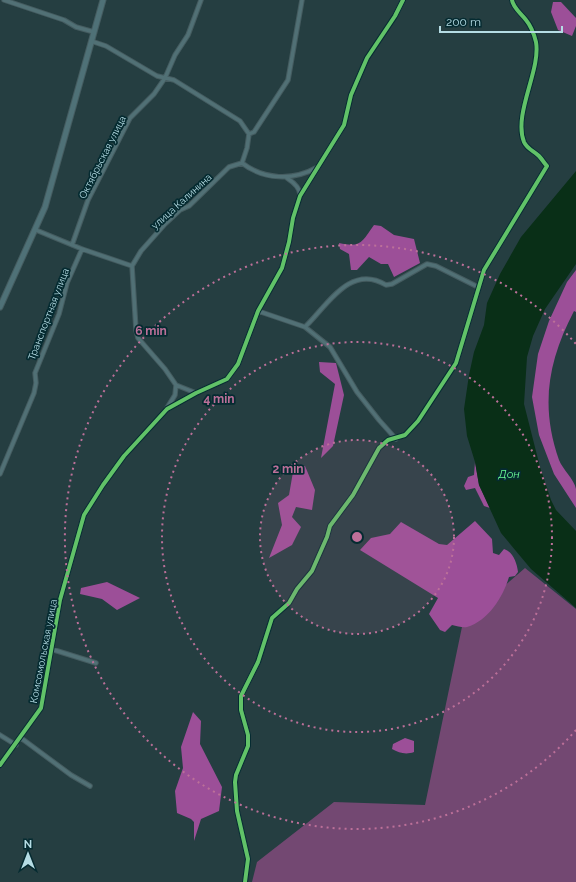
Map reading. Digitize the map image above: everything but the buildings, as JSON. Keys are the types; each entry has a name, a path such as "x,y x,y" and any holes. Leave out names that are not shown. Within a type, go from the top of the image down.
{"main road":[{"path":"0,307 36,230 57,169 103,0"}],"street":[{"path":"4,0 64,20 76,27 94,32"},
{"name":"Октябрьская улица","path":"72,245 88,200 130,118 154,94 165,78 175,55 188,35 201,0"},
{"path":"249,134 254,132 288,80 302,0"},
{"name":"Комсомольская улица","path":"0,765 16,745 41,708 60,600 84,516 103,485 124,456 167,409 196,392 227,379 238,364 258,310 282,268 289,242 293,218 300,196 344,126 351,95 367,58 395,16 403,0"},
{"path":"244,882 248,859 237,811 235,782 236,775 248,746 248,735 241,710 241,696 246,683 258,662 272,618 289,603 297,589 312,571 327,537 330,526 353,495 378,448 388,440 396,439 405,435 418,421 456,363 484,270 547,166 539,155 528,148 524,142 522,131 523,120 535,59 536,42 530,25 516,9 512,0"},
{"path":"91,41 106,46 157,76 174,80 240,121 249,134 247,148 242,163 249,168 286,178 297,186 301,193 300,196"},
{"name":"улица Калинина","path":"132,266 140,251 165,224 180,210 189,206 229,167 242,163"},
{"path":"286,178 306,174 318,167"},
{"path":"36,230 82,249 132,266 136,330 138,338 165,369 176,385 196,392"},
{"name":"Транспортная улица","path":"0,474 34,393 36,383 35,373 59,314 67,283 82,249"},
{"path":"305,327 332,296 345,287 369,278 377,279 386,285 392,284 427,264 436,266 478,287"},
{"path":"258,310 305,327 330,347 345,369 357,392 396,439"},
{"path":"167,409 175,395 176,385"},
{"path":"51,649 96,663"},
{"path":"0,735 16,745"},
{"path":"21,738 71,775 90,786"}],"shaded area":[{"path":"553,2 561,2 576,18 576,26 572,36 558,30 551,12"},
{"path":"374,225 381,226 394,235 414,239 420,263 394,277 388,264 381,264 369,257 357,270 351,270 349,254 340,249 339,243 352,245 357,244 367,236"},
{"path":"576,270 576,312 574,311 558,348 550,384 549,402 553,440 559,460 575,485 576,508 554,474 539,435 532,397 538,354 549,321 567,282"},
{"path":"319,362 336,363 344,395 333,446 321,458 335,384 320,372"},
{"path":"475,462 479,485 490,508 484,506 475,488 466,490 464,486 468,477 474,475"},
{"path":"305,466 315,490 312,510 296,507 292,517 301,527 292,545 269,558 282,525 278,503 289,495 293,472"},
{"path":"475,521 492,539 493,553 499,555 504,549 507,550 514,558 518,572 515,576 509,577 499,600 488,614 475,624 467,627 452,625 445,632 440,630 429,614 438,598 360,550 371,538 390,534 401,522 439,544 447,545"},
{"path":"525,568 576,609 576,882 252,882 257,862 334,802 425,805 463,622"},
{"path":"107,582 140,598 117,610 102,599 80,594 81,588"},
{"path":"193,712 201,721 200,744 222,787 219,811 201,819 194,841 194,822 191,819 177,813 175,791 183,768 181,747"},
{"path":"405,738 414,741 414,752 403,753 392,749 393,744"}],"water":[{"name":"Дон","path":"576,171 576,264 545,309 533,336 527,357 524,404 540,467 551,500 556,510 576,531 576,608 531,569 501,533 479,485 475,462 467,436 464,409 469,375 474,352 484,325 487,303 500,274 521,237"}],"cycle path":[{"path":"0,765 41,708 60,600 84,515 124,456 167,409 196,393 227,379 238,364 258,311 282,268 289,242 293,218 300,196 344,125 351,95 367,58 395,16 403,0"},
{"path":"245,882 248,859 237,811 235,782 236,775 248,746 248,735 241,710 241,696 258,662 272,618 289,603 297,589 312,571 327,537 330,526 353,495 379,448 388,440 405,435 418,421 456,363 484,270 547,166 524,142 522,118 524,105 535,66 536,42 529,25 512,0"}]}
